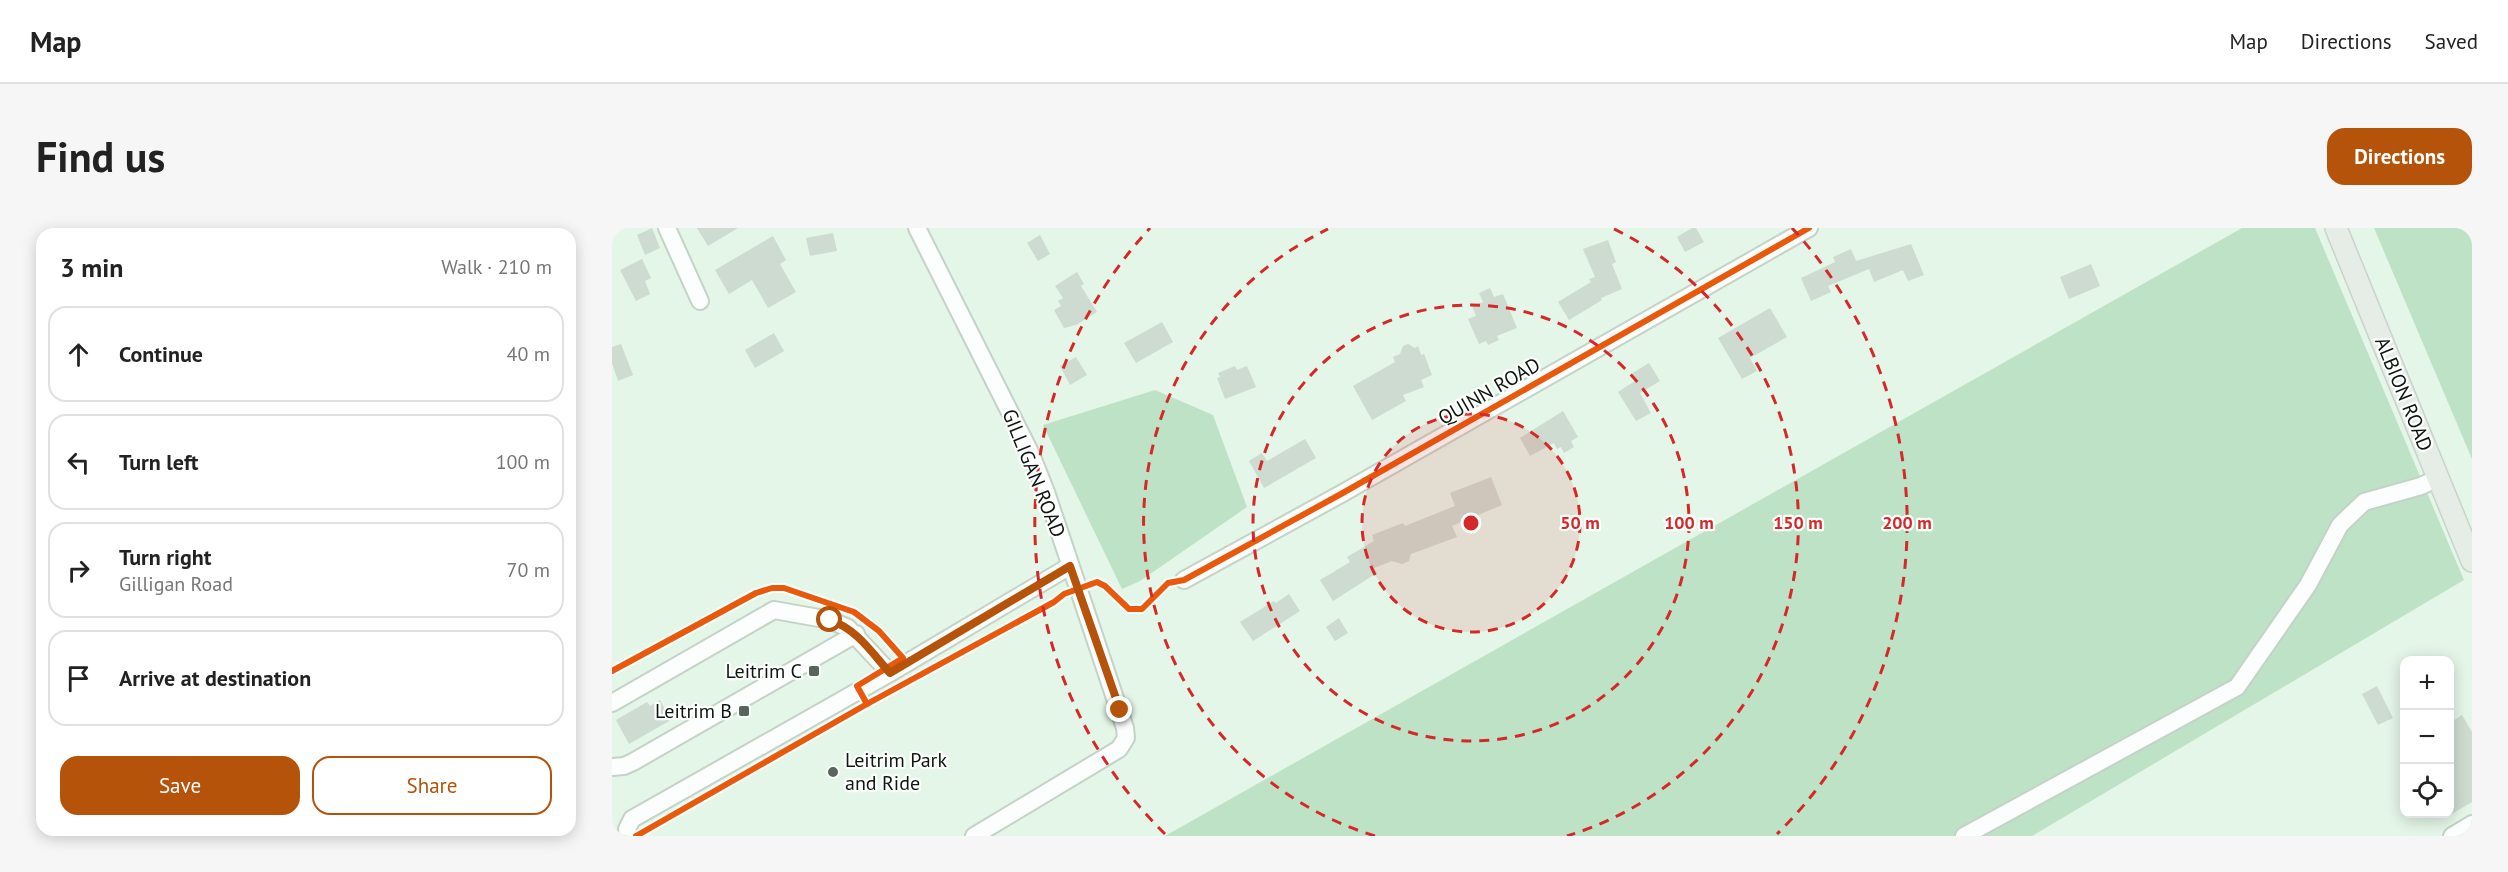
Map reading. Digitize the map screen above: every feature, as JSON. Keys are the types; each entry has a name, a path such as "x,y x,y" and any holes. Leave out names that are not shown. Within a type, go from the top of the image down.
{"main road":[{"name":"ALBION ROAD","path":"2336,228 2472,561"}],"street":[{"path":"668,228 700,301"},
{"name":"GILLIGAN ROAD","path":"917,228 1030,452 1125,728 1125,738 1119,749 974,836"},
{"name":"QUINN ROAD","path":"1185,580 1809,228"},
{"path":"1964,836 2237,687 2308,585 2340,525 2364,502 2421,486 2438,478"},
{"path":"628,836 627,828 632,819 890,673 1070,566"},
{"path":"612,703 774,610 830,620 848,628 890,673"},
{"path":"612,767 624,766 633,762 856,634"},
{"path":"2452,836 2472,824"}],"green space":[{"path":"2242,228 2315,228 2464,580 2032,836 1165,836"},
{"path":"2374,228 2472,228 2472,459"},
{"path":"1155,390 1213,415 1247,507 1140,581 1122,589 1043,425"}],"building":[{"path":"652,228 660,248 645,255 637,235"},
{"path":"697,228 738,228 708,246"},
{"path":"1696,228 1704,242 1685,252 1677,237"},
{"path":"833,233 837,251 810,256 806,238"},
{"path":"1040,235 1050,254 1038,261 1027,243"},
{"path":"773,236 786,260 780,264 796,292 768,308 752,280 729,294 715,270"},
{"path":"1608,240 1616,262 1612,264 1622,289 1601,298 1602,300 1569,320 1558,302 1591,282 1589,279 1595,277 1583,249"},
{"path":"1911,244 1924,275 1908,281 1903,270 1874,282 1869,269 1828,286 1831,292 1811,301 1801,278 1835,262 1833,257 1851,249 1856,261"},
{"path":"642,259 651,278 645,281 650,294 636,301 620,270"},
{"path":"2091,264 2100,286 2069,299 2060,277"},
{"path":"1077,272 1084,284 1081,286 1097,312 1076,325 1064,328 1054,310 1061,306 1058,301 1063,298 1055,286"},
{"path":"1490,288 1494,297 1503,294 1517,328 1497,336 1499,340 1488,345 1486,341 1479,344 1468,319 1476,316 1472,306 1483,302 1479,293"},
{"path":"1770,308 1787,337 1750,358 1757,371 1742,379 1718,338"},
{"path":"1162,322 1173,342 1136,363 1124,343"},
{"path":"774,333 784,351 755,368 745,350"},
{"path":"621,344 633,375 618,381 612,363 612,347"},
{"path":"1408,344 1415,348 1418,346 1421,355 1424,354 1432,375 1421,380 1424,387 1403,395 1406,401 1372,420 1353,386 1395,362 1393,357 1400,354 1403,346"},
{"path":"1076,357 1087,375 1070,385 1060,366"},
{"path":"1649,363 1660,381 1640,393 1651,413 1636,421 1618,392 1635,381 1631,374"},
{"path":"1235,366 1237,370 1247,366 1256,387 1225,399 1217,378 1220,377 1218,373"},
{"path":"1563,411 1578,437 1571,441 1574,447 1564,453 1561,447 1557,449 1554,443 1530,456 1520,438"},
{"path":"1305,439 1316,458 1264,488 1249,461 1262,453 1267,461"},
{"path":"1491,477 1502,505 1452,526 1457,537 1411,554 1409,561 1402,564 1392,561 1374,568 1377,573 1333,601 1320,580 1350,562 1347,557 1374,541 1372,535 1403,523 1405,526 1455,506 1450,493"},
{"path":"1289,594 1300,611 1253,641 1240,622"},
{"path":"1339,618 1348,633 1335,641 1326,627"},
{"path":"2377,686 2393,718 2378,725 2362,694"},
{"path":"660,700 671,720 629,744 616,720 647,702 650,706"},
{"path":"2462,715 2472,732 2472,802 2454,813 2454,764 2454,720"}],"cycle path":[{"path":"636,836 867,704 1054,602 1064,594 1097,582 1105,586 1129,609 1142,609 1168,583 1184,580 1341,494 1809,228"},
{"path":"612,671 756,593 772,588 784,588 854,612 879,631 903,658 857,686 867,704"}],"place":[{"name":"Leitrim C","path":"814,671"},
{"name":"Leitrim B","path":"744,711"},
{"name":"Leitrim Park and Ride","path":"833,772"}],"route":[{"path":"830,620 856,634 890,673 1070,566 1120,710"}]}
